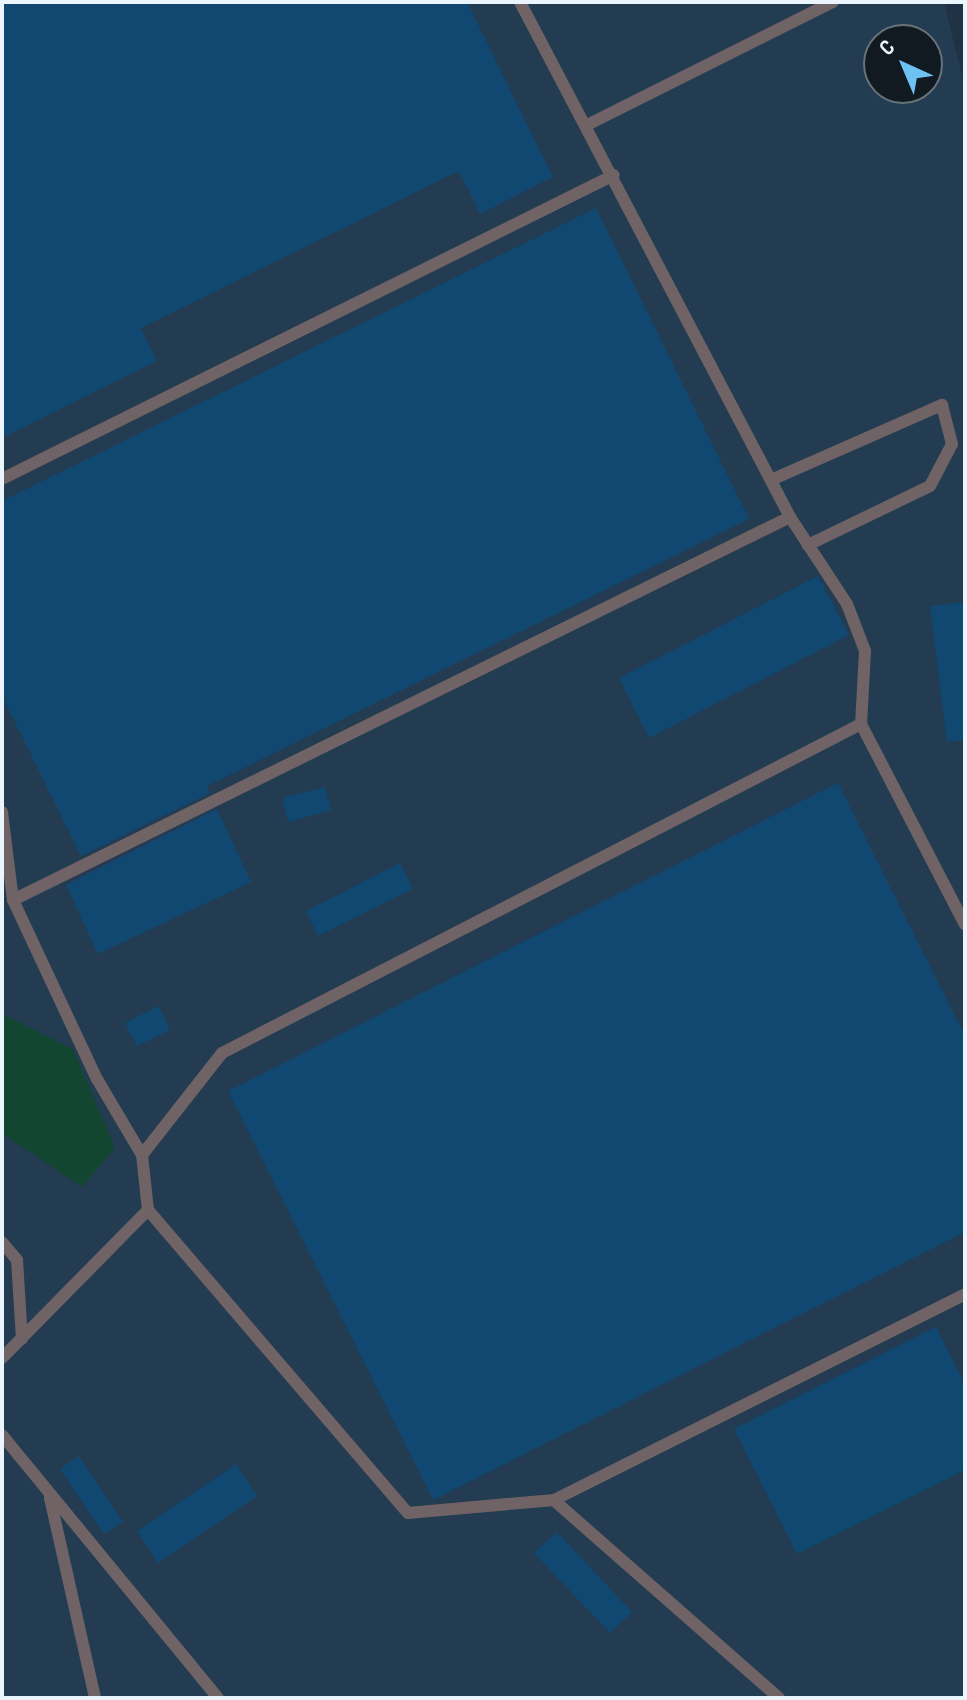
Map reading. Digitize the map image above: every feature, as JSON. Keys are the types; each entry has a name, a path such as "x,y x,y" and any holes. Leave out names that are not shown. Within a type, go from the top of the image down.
{"lane":[{"path":"520,2 614,175 790,517 847,604 865,651 861,724 965,925"},
{"path":"587,125 833,2"},
{"path":"2,479 614,175"},
{"path":"771,480 942,405 952,444 930,486 808,545"},
{"path":"13,900 790,517"},
{"path":"142,1155 222,1053 861,724"},
{"path":"2,812 13,900 97,1079 142,1155 148,1210 408,1513 554,1500 965,1294"},
{"path":"2,1358 148,1210"},
{"path":"2,1242 17,1260 22,1339"},
{"path":"2,1435 218,1698"},
{"path":"50,1496 95,1698"},
{"path":"554,1500 779,1698"}],"shaded area":[{"path":"2,2 944,2 965,88 965,1698 2,1698"}],"green space":[{"path":"2,1014 73,1049 115,1148 82,1187 2,1133"}],"building":[{"path":"2,2 467,2 553,177 480,214 459,171 141,328 157,361 2,438"},
{"path":"596,208 749,519 207,786 210,793 81,856 2,696 2,501"},
{"path":"818,576 849,635 649,738 619,678"},
{"path":"965,602 965,740 947,742 930,606"},
{"path":"838,783 965,1036 965,1232 433,1500 228,1091"},
{"path":"325,787 331,810 288,822 282,798"},
{"path":"217,809 251,882 98,954 66,885"},
{"path":"400,863 413,889 318,936 306,911"},
{"path":"159,1006 170,1030 137,1046 125,1023"},
{"path":"936,1327 965,1384 965,1470 797,1554 734,1429"},
{"path":"79,1456 123,1522 104,1534 60,1469"},
{"path":"236,1464 257,1496 158,1563 137,1531"},
{"path":"557,1532 632,1612 610,1633 534,1553"}]}
